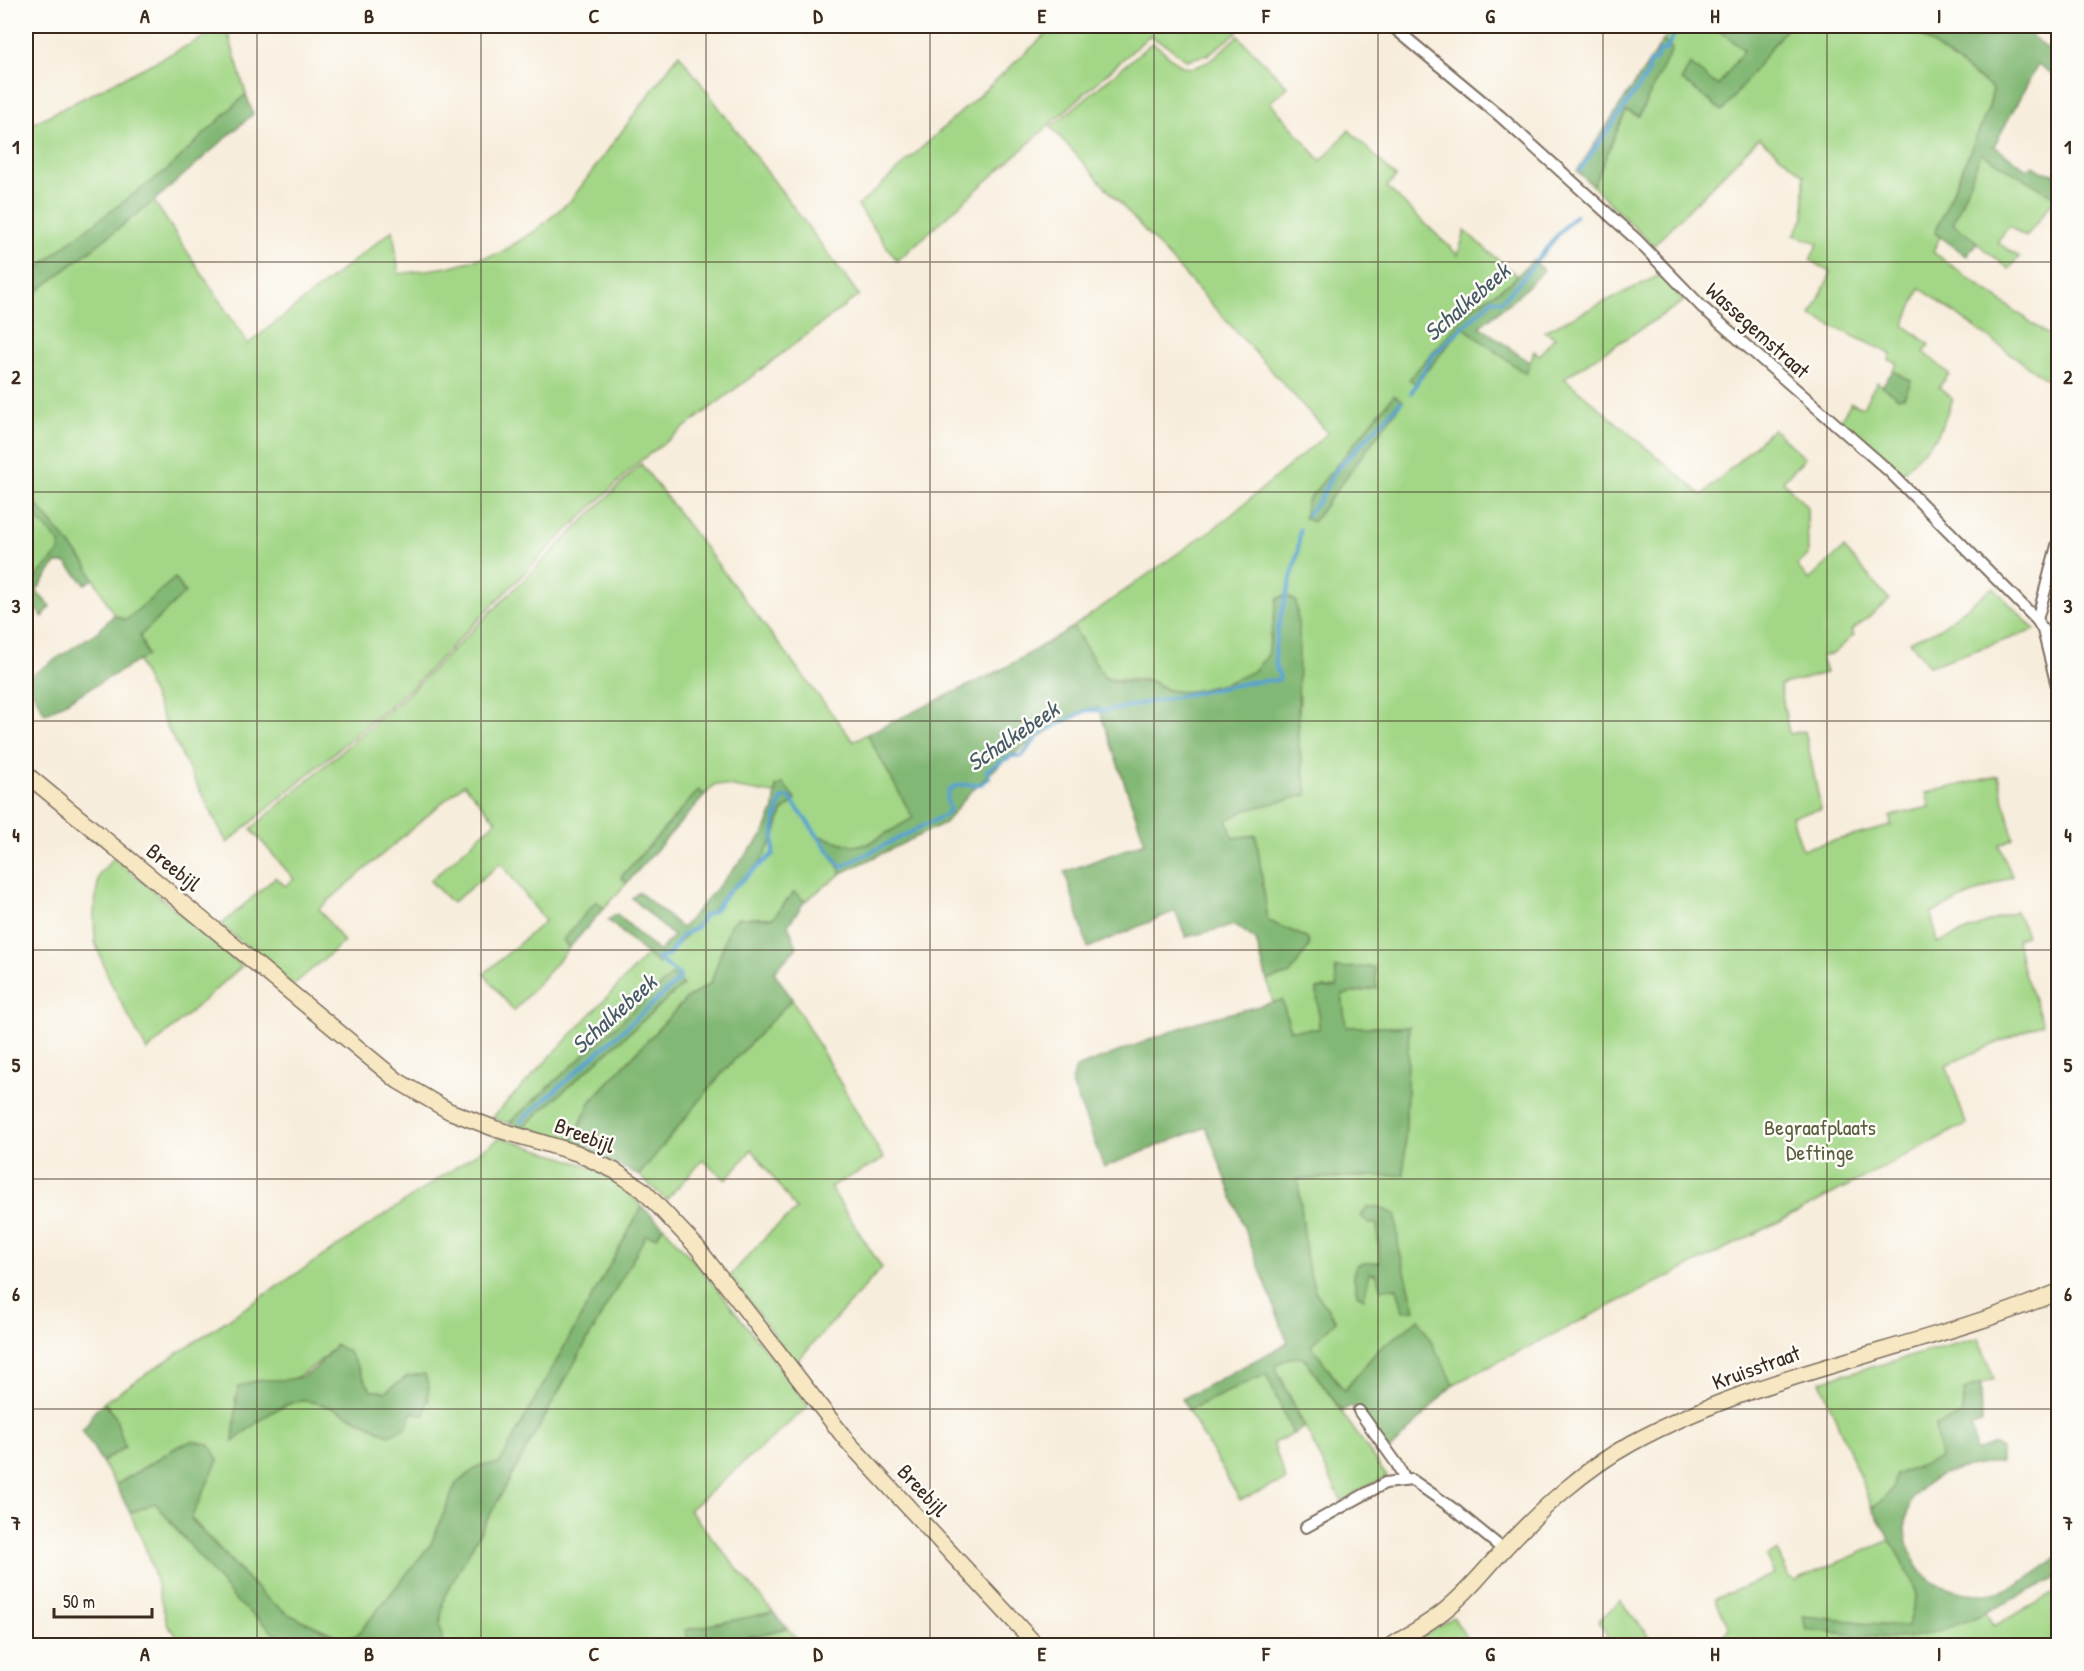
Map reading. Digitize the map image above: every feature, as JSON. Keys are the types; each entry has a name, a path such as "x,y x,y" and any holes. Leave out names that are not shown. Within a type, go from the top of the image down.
{"street":[{"name":"Wassegemstraat","path":"1392,26 1500,116 1637,240 1702,307 1889,471 2037,620 2043,630 2058,690"},
{"path":"2037,620 2058,542"},
{"name":"Breebijl","path":"26,774 322,1019 414,1092 449,1111 496,1129 577,1153 615,1171 643,1190 697,1247 847,1441 1037,1646"},
{"name":"Kruisstraat","path":"1391,1646 1444,1611 1557,1495 1596,1465 1633,1442 1712,1407 1792,1376 1979,1323 2058,1292"},
{"path":"1359,1411 1397,1464 1405,1480"},
{"path":"1306,1527 1385,1483 1412,1480 1504,1550"}],"green space":[{"path":"226,26 246,94 168,169 73,239 26,278 26,127"},
{"path":"1055,26 1232,26 1238,32 1207,55 1186,60 1165,44 1149,36 897,261 858,206"},
{"path":"1672,26 1713,26 1745,50 1718,86 1690,65 1682,79 1722,111 1788,26 1908,26 1993,89 1989,107 1935,233 1940,237 1933,252 2058,342 2058,388 1920,288 1904,325 1929,345 1924,352 1949,374 1939,387 1953,399 1937,436 1902,473 1840,420 1851,403 1862,408 1877,382 1897,397 1904,397 1911,381 1893,371 1897,363 1889,360 1891,354 1811,316 1831,273 1810,260 1818,243 1794,235 1804,218 1804,175 1759,138 1653,246 1593,186 1626,111 1638,116 1672,49 1663,41"},
{"path":"1713,26 1788,26 1723,111 1682,80 1690,64 1718,86 1744,50"},
{"path":"1908,26 2019,26 2058,57 2058,78 2038,64 1994,146 2027,169 2033,165 2041,171 2058,175 2058,199 1981,153 1953,224 1977,242 1967,256 1935,233 1989,107 1993,89"},
{"name":"Begraafplaats Deftinge","path":"1238,36 1288,87 1270,102 1321,161 1349,130 1396,177 1387,187 1458,255 1465,231 1517,276 1471,308 1463,327 1526,374 1534,351 1539,355 1555,337 1544,331 1660,275 1684,301 1564,378 1702,495 1773,429 1805,458 1783,481 1807,507 1808,555 1797,566 1809,580 1844,548 1890,600 1851,631 1854,635 1833,654 1821,656 1826,673 1780,685 1789,734 1805,731 1821,809 1792,816 1802,849 1891,826 1890,816 1930,807 1926,793 1998,776 2013,838 1999,845 2012,876 1931,913 1937,943 2016,911 2027,935 2017,939 2023,971 2043,1023 1946,1065 1966,1124 1786,1218 1454,1384 1419,1319 1377,1351 1344,1391 1311,1345 1336,1321 1315,1291 1307,1262 1298,1179 1404,1175 1409,1027 1346,1027 1342,995 1377,988 1374,967 1337,987 1317,989 1319,1029 1290,1030 1282,1000 1273,1003 1267,980 1290,974 1308,938 1268,921 1256,835 1233,838 1227,820 1246,810 1307,794 1298,738 1300,697 1270,635 1268,654 1263,663 1253,671 1224,684 1192,691 1179,691 1168,690 1146,680 1105,678 1073,627 1224,521 1328,433 1051,127 1152,43 1178,64 1189,68 1197,67 1212,58","holes":["1402,401 1313,521 1307,501","1396,1216 1398,1245 1415,1310 1390,1282 1370,1273 1364,1297 1357,1294 1354,1277 1357,1264 1380,1262 1377,1224"]},
{"path":"1663,41 1672,49 1639,116 1626,111 1593,186 1577,171"},
{"path":"679,54 859,295 639,462 550,547 412,687 227,843 165,723 138,661 147,656 140,636 185,592 175,578 126,620 114,615 85,563 26,492 26,300 154,201 248,344 393,230 399,274 448,267 500,253 535,231 571,200"},
{"path":"246,94 253,114 154,201 26,300 26,278 73,239 168,169"},
{"path":"1981,153 2056,197 2026,237 2009,226 1997,242 2019,257 2009,269 1953,224"},
{"path":"1533,260 1544,270 1518,296 1480,326 1530,363 1526,374 1463,327 1416,384 1409,379 1471,308 1510,283"},
{"path":"1893,371 1911,381 1904,397 1897,397 1882,386"},
{"path":"1394,395 1403,401 1313,522 1304,518 1307,501"},
{"path":"641,464 853,741 867,734 913,818 868,844 853,846 820,836 842,873 805,901 793,893 773,918 738,918 730,925 711,983 686,999 591,1101 571,1144 522,1128 683,985 673,975 509,1123 492,1118 648,954 658,964 775,835 782,812 776,787 774,794 715,784 705,795 699,790 621,877 627,883 604,908 597,902 563,940 569,948 514,1011 484,974 545,921 501,863 452,903 430,881 496,821 464,784 319,909 344,942 293,985 221,925 276,877 285,886 294,879 251,829 408,694"},
{"path":"26,492 85,563 94,579 85,584 66,563 56,563 36,591 50,606 43,617 34,608 26,614 26,588 59,552 60,543 26,506"},
{"path":"26,506 60,543 59,552 26,588"},
{"path":"175,578 185,593 140,636 147,656 45,714 26,679 98,631 114,615 126,620"},
{"path":"1993,587 2035,630 1929,666 1910,641 1939,629"},
{"path":"1285,595 1296,601 1299,632 1298,738 1307,795 1246,810 1227,820 1233,838 1256,835 1268,921 1308,938 1309,946 1290,974 1267,980 1256,940 1235,925 1186,937 1175,911 1088,948 1065,872 1145,842 1098,707 1064,721 1006,759 970,792 945,823 842,873 819,836 853,846 868,844 913,818 867,734 1003,669 1073,627 1105,678 1118,682 1151,681 1167,690 1182,692 1199,690 1227,683 1254,671 1268,655 1277,599"},
{"path":"783,783 796,800 782,812 775,835 761,861 658,964 608,920 617,914 659,952 673,936 632,898 639,892 682,928 763,835 774,809 776,787"},
{"path":"699,790 705,795 627,883 621,877"},
{"path":"114,858 242,966 147,1051 109,979 95,942 94,913 99,874"},
{"path":"794,892 805,901 788,925 797,947 774,972 792,999 723,1072 639,1175 571,1144 591,1101 686,999 711,983 730,925 738,918 773,918"},
{"path":"596,901 604,908 569,948 563,940"},
{"path":"1374,967 1377,988 1342,995 1346,1027 1409,1027 1404,1175 1298,1179 1307,1262 1315,1291 1336,1321 1311,1345 1344,1391 1377,1351 1419,1319 1454,1384 1389,1451 1350,1406 1342,1411 1303,1357 1288,1358 1275,1366 1304,1428 1293,1434 1266,1374 1188,1410 1182,1399 1288,1343 1206,1127 1104,1167 1071,1081 1076,1068 1196,1022 1282,1000 1290,1030 1319,1029 1317,989 1337,987 1335,968"},
{"path":"672,975 683,985 522,1128 509,1123"},
{"path":"792,999 884,1159 830,1187 882,1268 795,1363 730,1276 770,1232 797,1210 752,1149 726,1180 703,1160 666,1200 639,1175 723,1072"},
{"path":"501,1137 588,1166 615,1178 642,1207 499,1465 480,1465 456,1484 431,1544 359,1633 349,1639 341,1638 288,1614 263,1595 191,1518 218,1460 192,1441 177,1447 116,1485 102,1462 125,1447 108,1406 103,1403","holes":["336,1345 371,1390 385,1392 408,1376 425,1375 429,1401 411,1412 389,1435 322,1404 302,1401 292,1403 274,1411 233,1441 237,1413 235,1397 290,1380 324,1358"]},
{"path":"642,1207 663,1226 657,1237 646,1235 444,1597 440,1625 443,1645 295,1646 286,1642 236,1601 155,1503 130,1513 116,1485 177,1447 192,1441 209,1444 218,1460 191,1519 263,1595 288,1614 341,1638 349,1639 359,1633 431,1544 456,1484 480,1465 499,1464"},
{"path":"1367,1207 1380,1207 1396,1215 1398,1245 1415,1310 1403,1311 1397,1288 1381,1289 1376,1274 1369,1273 1364,1298 1357,1294 1354,1277 1357,1264 1380,1262 1377,1224 1369,1224 1361,1216"},
{"path":"663,1226 716,1287 809,1406 689,1510 773,1612 686,1630 690,1646 443,1645 440,1625 444,1597 646,1235 657,1237"},
{"path":"1978,1338 1994,1379 1964,1390 1962,1415 1940,1458 1893,1489 1873,1509 1820,1381"},
{"path":"336,1345 349,1352 371,1390 385,1392 408,1376 425,1374 429,1387 425,1415 412,1412 407,1427 389,1435 324,1405 314,1402 295,1402 266,1416 233,1442 238,1387 254,1381 303,1376 319,1364"},
{"path":"1303,1357 1387,1477 1364,1487 1342,1502 1275,1366 1288,1358"},
{"path":"1266,1374 1293,1434 1273,1443 1286,1480 1240,1500 1188,1410"},
{"path":"1981,1384 1982,1423 1971,1426 1976,1452 1993,1444 2001,1449 2001,1462 1967,1467 1945,1474 1925,1485 1917,1493 1907,1514 1907,1540 1911,1553 1924,1575 1933,1582 1967,1593 1987,1594 2016,1585 2034,1575 2058,1556 2058,1577 1959,1624 1918,1636 1887,1638 1806,1630 1803,1616 1908,1627 1917,1594 1910,1576 1873,1509 1893,1489 1895,1475 1940,1458 1935,1426 1962,1415 1964,1390"},
{"path":"103,1403 115,1416 125,1447 102,1462 82,1430"},
{"path":"155,1502 180,1534 285,1642 295,1645 186,1645 168,1626 149,1556 130,1513"},
{"path":"1890,1540 1917,1594 1908,1627 1803,1616 1919,1636 1985,1612 1994,1626 2058,1591 2058,1645 1715,1645 1729,1628 1715,1599 1774,1574 1766,1556 1777,1551 1789,1577 1795,1581"},
{"path":"1620,1601 1657,1645 1595,1646 1608,1635 1598,1621"},
{"path":"773,1612 787,1628 714,1645 690,1645 685,1630"},
{"path":"1453,1617 1471,1645 1416,1645 1414,1643"},
{"path":"787,1628 802,1645 714,1646"}],"waterway":[{"name":"Schalkebeek","path":"1580,170 1647,75 1650,63 1655,61 1660,51 1666,50 1678,26"},
{"name":"Schalkebeek","path":"1411,393 1433,355 1493,299 1501,301 1576,215"},
{"name":"Schalkebeek","path":"1307,515 1319,501 1333,473 1401,402"},
{"name":"Schalkebeek","path":"521,1121 679,980 680,976 657,958 668,956 682,936 697,927 704,916 714,911 727,893 773,854 775,821 782,798 789,797 841,867 945,815 950,809 948,794 954,787 981,784 989,778 987,770 1012,756 1022,756 1041,733 1087,710 1106,711 1251,682 1278,680 1280,677 1275,652 1277,636 1297,557 1300,529"}]}
